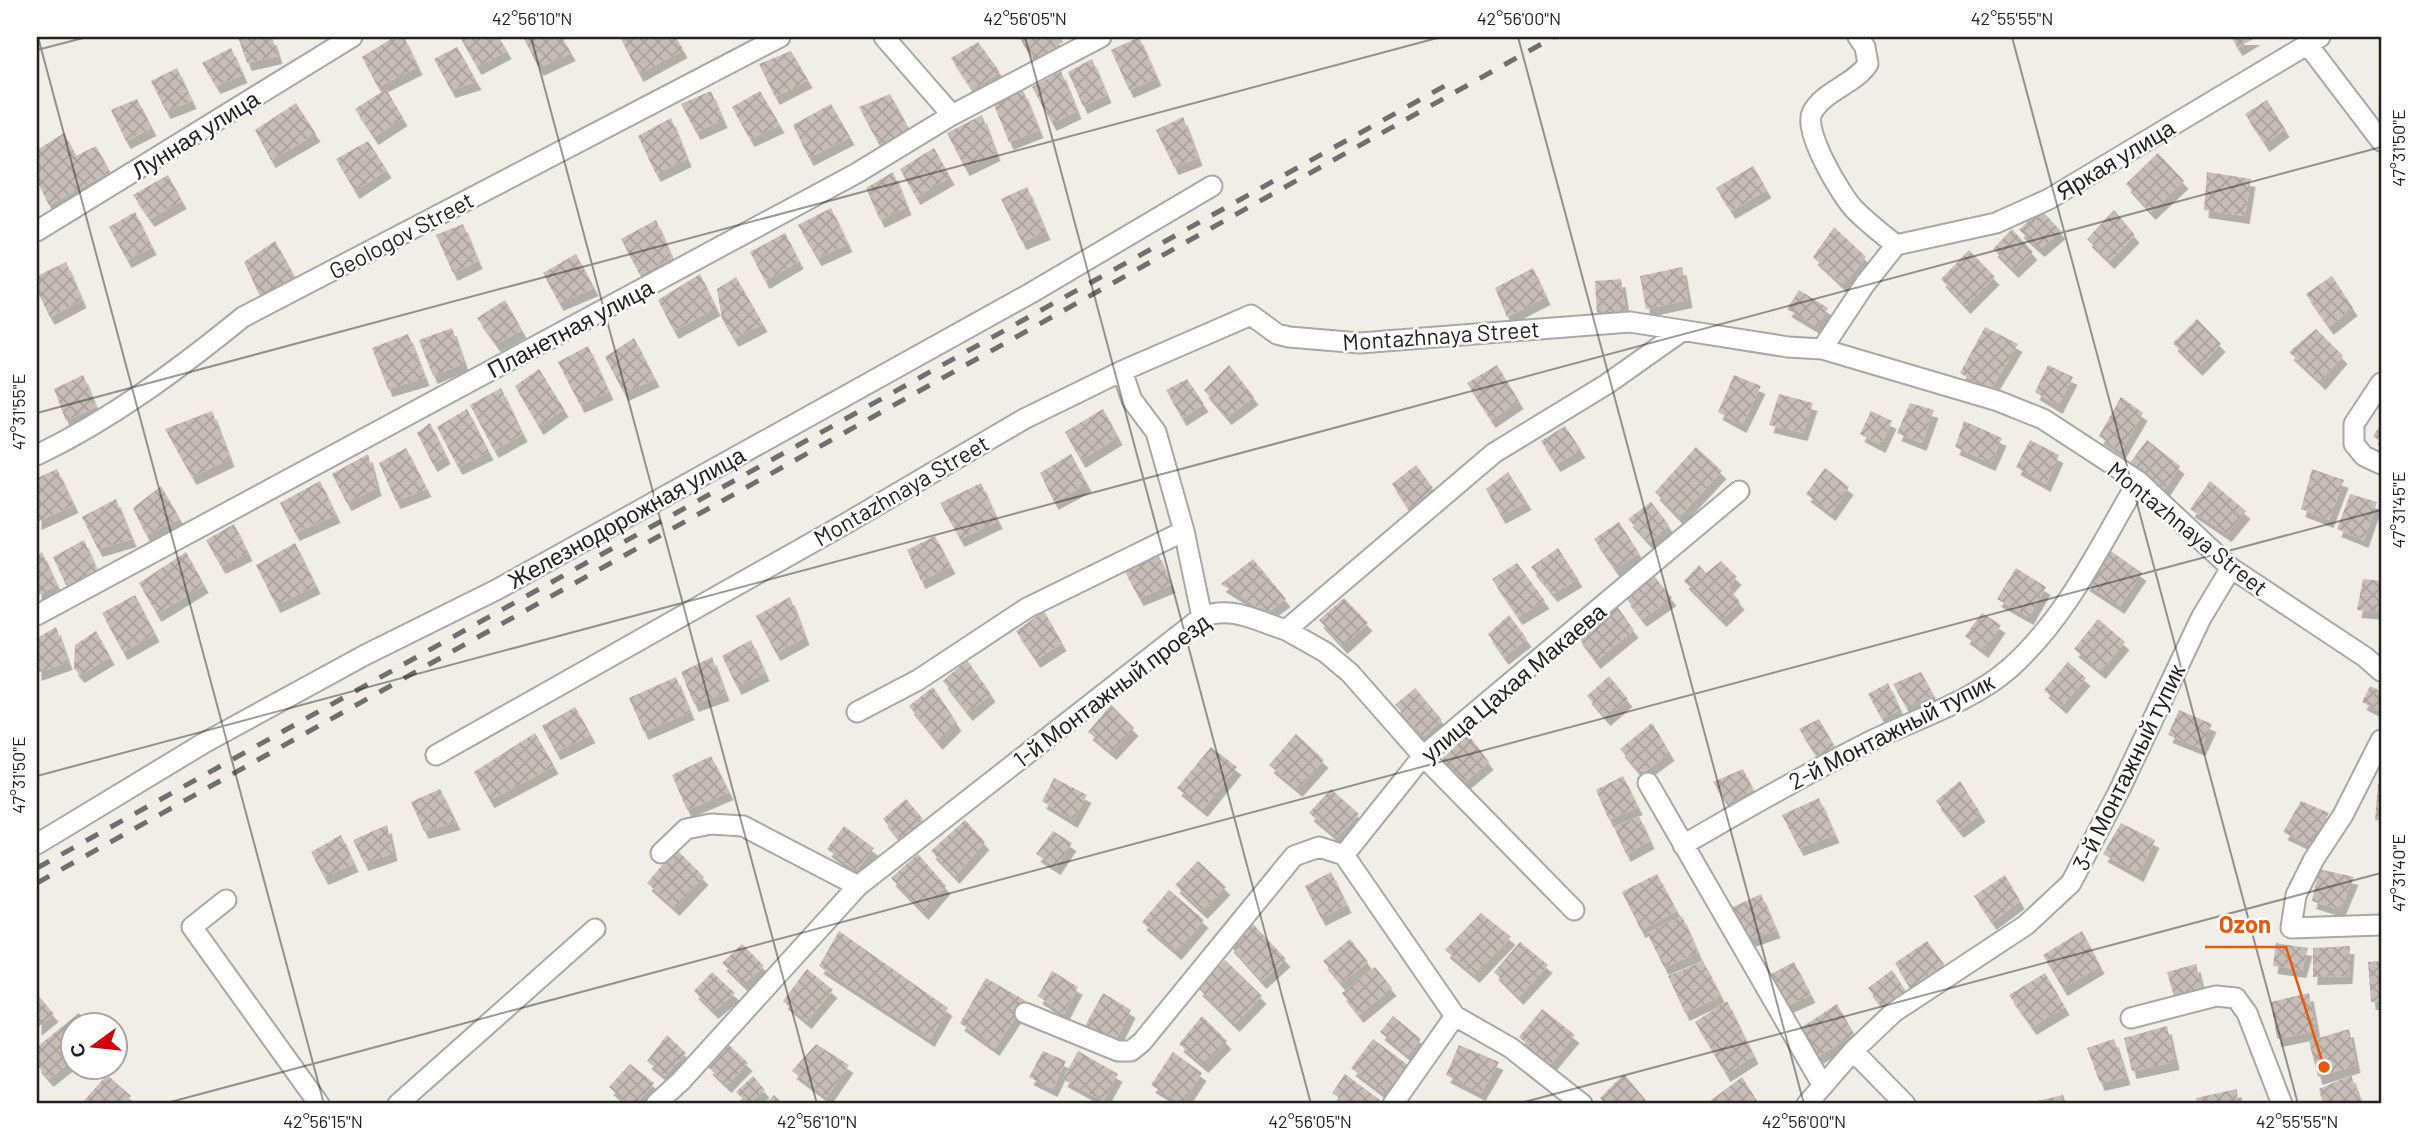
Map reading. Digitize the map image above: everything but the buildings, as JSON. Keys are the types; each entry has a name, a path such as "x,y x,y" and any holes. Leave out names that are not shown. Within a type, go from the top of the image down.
{"street":[{"name":"Лунная улица","path":"37,231 352,37"},
{"name":"Geologov Street","path":"37,455 84,432 193,358 243,317 780,37"},
{"path":"884,37 952,115"},
{"name":"Планетная улица","path":"37,615 857,173 952,115 1101,37"},
{"path":"1822,349 1865,284 1896,245 1853,208 1812,134 1810,116 1819,103 1859,77 1868,64 1864,47 1858,37"},
{"path":"2314,41 2381,141"},
{"name":"Яркая улица","path":"1896,245 1996,223 2049,199 2314,41"},
{"name":"Железнодорожная улица","path":"37,844 204,743 496,590 1031,293 1212,186"},
{"name":"Montazhnaya Street","path":"436,755 845,524 1024,419 1122,371 1251,316 1277,334 1338,342 1630,322 1788,348 1822,349 1998,401 2043,419 2138,481 2231,568 2365,657 2381,671"},
{"path":"1286,630 1494,453 1608,384 1682,331"},
{"path":"1122,371 1132,400 1156,432 1184,531 1202,617"},
{"path":"2381,383 2354,424 2354,444 2364,456 2381,464"},
{"name":"2-й Монтажный тупик","path":"1683,845 1858,748 1962,699 2008,670 2050,628 2082,579 2138,481"},
{"name":"улица Цахая Макаева","path":"1343,855 1423,756 1739,491"},
{"path":"857,712 918,680 1027,608 1184,531"},
{"name":"3-й Монтажный тупик","path":"1807,1104 1853,1051 1895,1012 2025,925 2071,883 2119,791 2201,618 2231,568"},
{"name":"1-й Монтажный проезд","path":"656,1104 681,1081 858,886 1202,617 1216,611 1231,612 1286,630 1325,652 1350,673 1423,756 1574,910"},
{"path":"2381,740 2343,815 2314,859 2296,895 2291,928 2381,925"},
{"path":"1648,783 1823,1086"},
{"path":"661,853 686,830 711,824 743,826 858,886"},
{"path":"1026,1013 1118,1051 1131,1051 1142,1042 1294,856 1319,846 1343,855 1455,1016 1511,1048 1582,1104"},
{"path":"226,900 192,927 319,1104"},
{"path":"398,1104 595,929"},
{"path":"2132,1018 2216,996 2236,998 2247,1013 2282,1104"},
{"path":"1392,1104 1455,1016"},
{"path":"1853,1051 1905,1104"}],"railway":[{"path":"37,883 1554,37"},
{"path":"37,868 1450,83"}],"place":[{"name":"Ozon","path":"2324,1067"}]}
